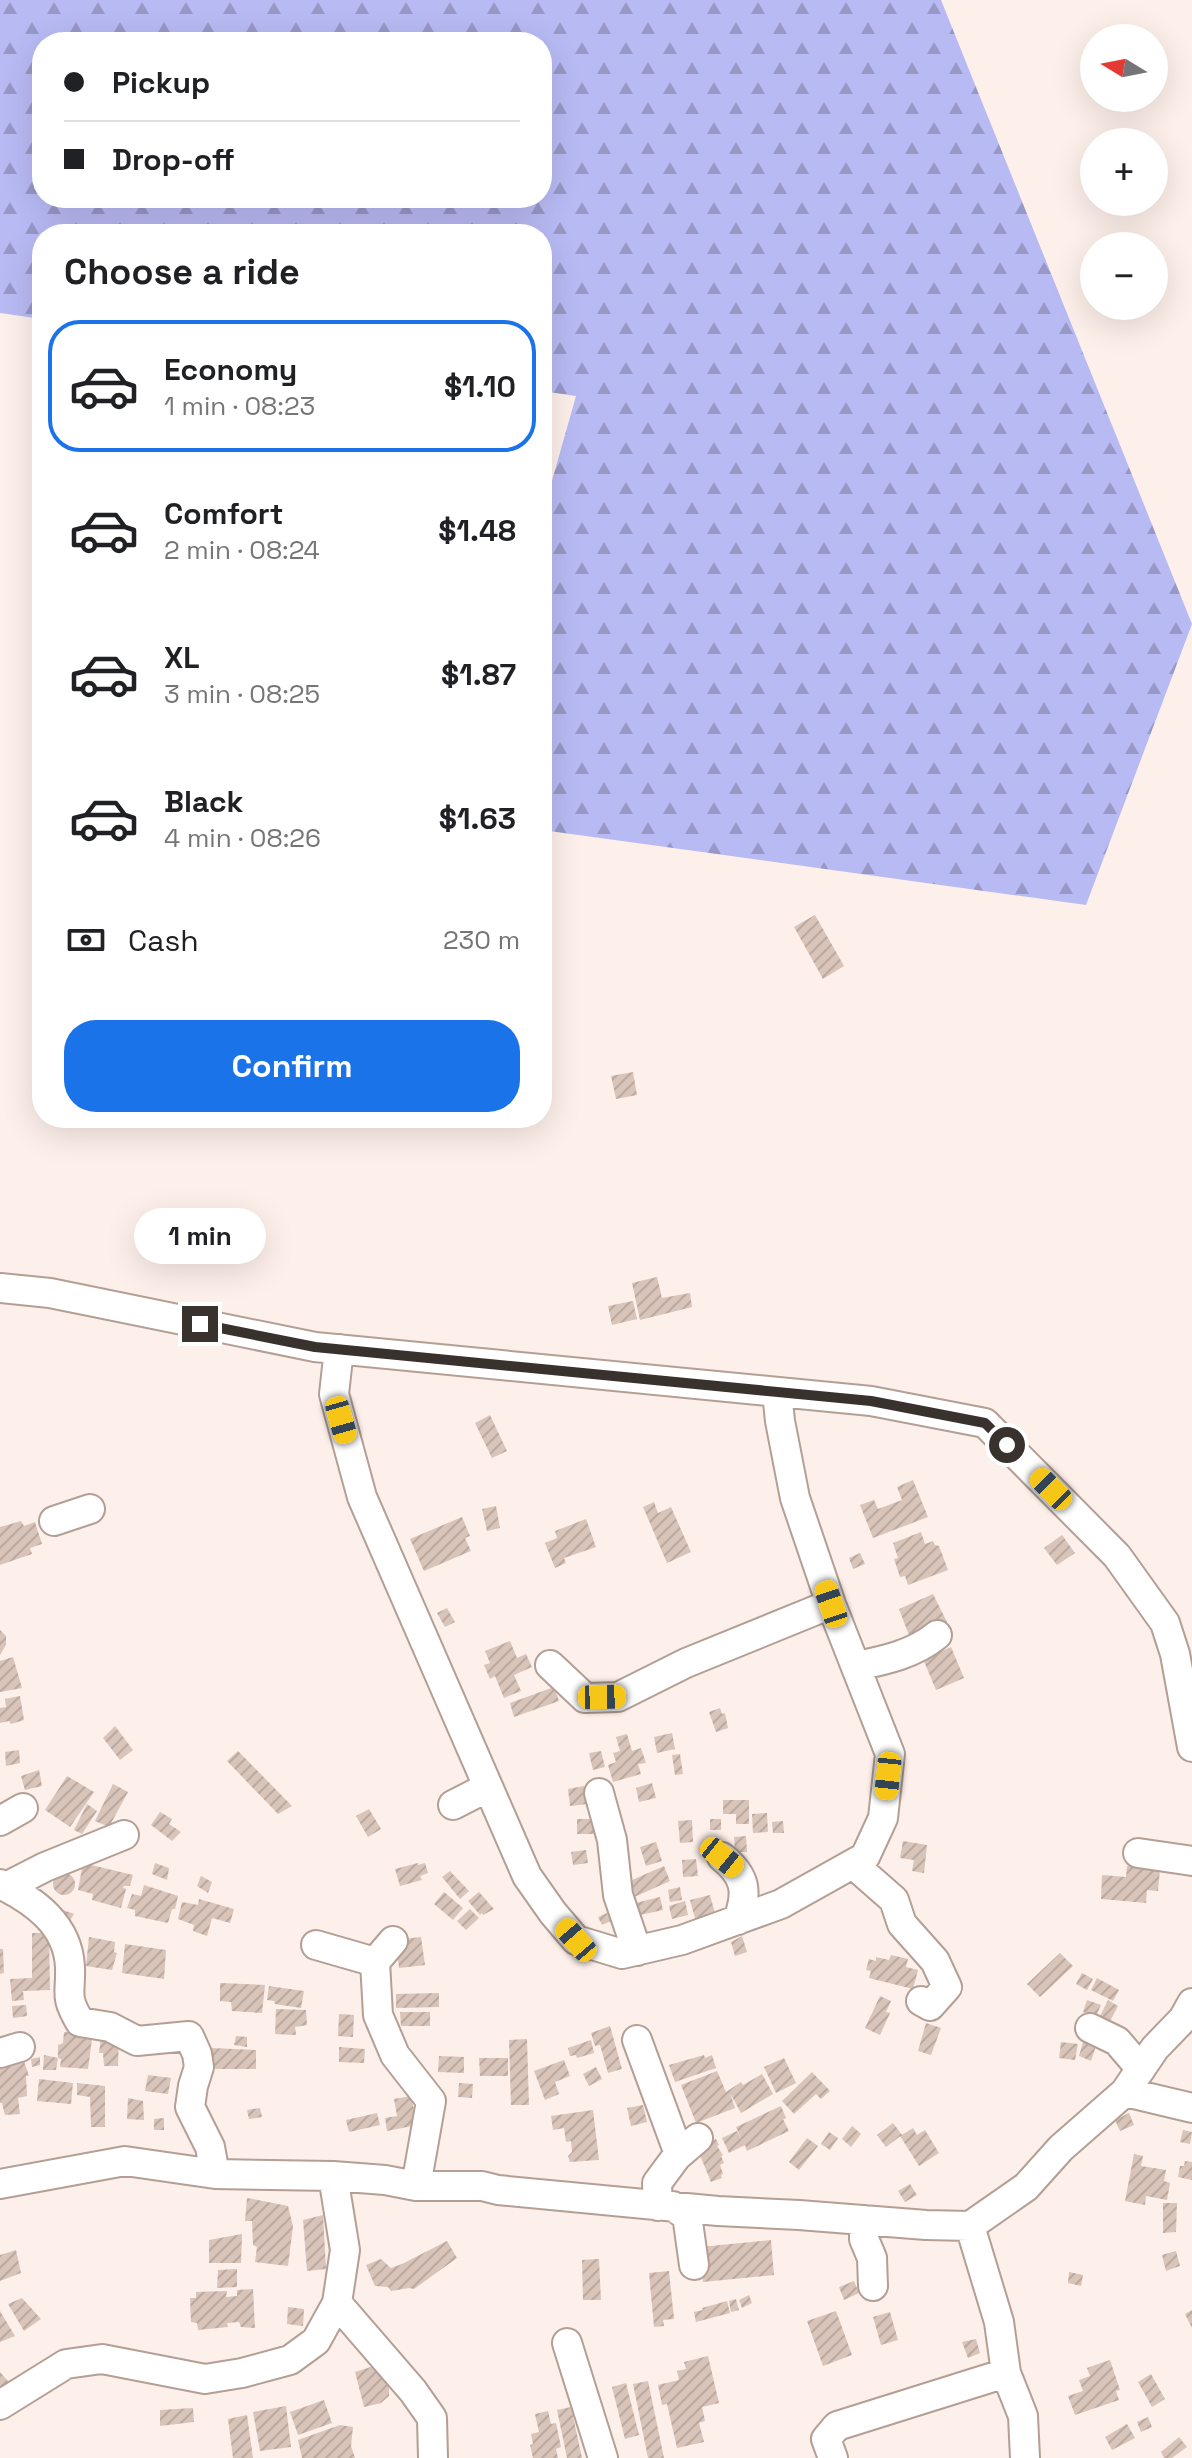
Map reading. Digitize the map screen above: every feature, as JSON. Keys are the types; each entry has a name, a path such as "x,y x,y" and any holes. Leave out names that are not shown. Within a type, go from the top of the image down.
{"street":[{"path":"0,1288 50,1293 315,1347 871,1401 985,1423 1117,1556 1183,1650 1192,1747"},
{"path":"339,1349 334,1394 362,1497 527,1876 576,1940 622,1954 650,1941 682,1940 781,1904 865,1857 883,1818 890,1754 831,1604 795,1498 777,1392"},
{"path":"54,1521 90,1509"},
{"path":"550,1665 585,1698 618,1697 686,1663 831,1604"},
{"path":"857,1666 892,1658 924,1645 937,1635"},
{"path":"453,1805 488,1787"},
{"path":"599,1793 612,1840 618,1895 650,1941"},
{"path":"3,1885 124,1835"},
{"path":"1138,1853 1192,1861"},
{"path":"722,1857 736,1868 746,1898 738,1920"},
{"path":"853,1864 894,1900 902,1924 935,1961 947,1987 930,2006 921,2001"},
{"path":"3,1885 37,1905 64,1939 70,1967 69,2004 80,2022 110,2027 137,2041 189,2036 199,2067 190,2107 210,2147 215,2174"},
{"path":"316,1945 384,1952 378,2015 395,2055 431,2101 416,2186"},
{"path":"0,2184 125,2161 215,2174 333,2176 416,2186 482,2186 718,2211 970,2226 1026,2187 1061,2148 1133,2080 1155,2048 1183,2019 1192,2003"},
{"path":"1090,2028 1117,2041 1133,2080 1192,2108"},
{"path":"637,2040 655,2094 660,2126 689,2146 657,2183 665,2206 685,2215 694,2265"},
{"path":"0,2405 66,2364 102,2359 205,2379 290,2360 316,2341 337,2303 345,2250 333,2176"},
{"path":"864,2220 864,2239 872,2258 873,2286"},
{"path":"970,2226 999,2322 1006,2373 1023,2416 1025,2458"},
{"path":"337,2303 413,2391 432,2418 433,2458"},
{"path":"567,2343 603,2458"},
{"path":"833,2458 826,2439 837,2426 1006,2373"}],"green space":[{"path":"0,0 941,0 1192,624 1086,905 552,831 552,481 576,396 552,392 552,224 32,224 32,318 0,313"}],"building":[{"path":"815,915 844,966 823,979 794,927"},
{"path":"633,1072 637,1095 616,1099 611,1076"},
{"path":"657,1277 662,1298 690,1293 692,1307 640,1320 632,1283"},
{"path":"633,1301 637,1319 612,1325 608,1306"},
{"path":"490,1415 507,1451 492,1458 475,1423"},
{"path":"913,1480 928,1517 873,1538 860,1505 874,1500 878,1509 902,1500 897,1487"},
{"path":"654,1502 658,1513 671,1507 691,1552 667,1563 643,1507"},
{"path":"496,1506 500,1528 487,1531 482,1509"},
{"path":"462,1517 470,1536 465,1538 471,1551 424,1571 410,1539"},
{"path":"586,1519 596,1547 564,1558 566,1563 555,1568 545,1543 557,1538 555,1531"},
{"path":"21,1521 24,1526 35,1522 42,1544 30,1548 32,1554 0,1565 0,1527"},
{"path":"921,1532 925,1544 933,1541 939,1546 948,1570 908,1585 905,1576 900,1577 893,1543"},
{"path":"1062,1535 1075,1553 1057,1565 1044,1548"},
{"path":"860,1553 865,1564 853,1569 849,1558"},
{"path":"933,1594 947,1622 910,1638 899,1609"},
{"path":"447,1608 455,1622 445,1627 437,1613"},
{"path":"0,1630 6,1636 6,1645 0,1655"},
{"path":"510,1641 517,1658 526,1654 532,1667 514,1675 521,1691 504,1698 495,1676 490,1679 484,1665 490,1663 485,1651"},
{"path":"951,1647 964,1678 936,1690 923,1659"},
{"path":"13,1657 22,1688 0,1692 0,1661"},
{"path":"554,1687 559,1701 514,1717 510,1703"},
{"path":"20,1696 24,1720 0,1723 0,1708 6,1707 5,1699"},
{"path":"720,1708 722,1714 725,1713 728,1728 716,1732 709,1712"},
{"path":"115,1726 133,1750 120,1760 103,1738"},
{"path":"672,1733 675,1749 657,1753 654,1737"},
{"path":"627,1734 632,1751 641,1748 646,1763 638,1764 641,1774 613,1782 608,1765 616,1762 613,1753 620,1751 616,1737"},
{"path":"19,1750 20,1763 6,1766 5,1752"},
{"path":"238,1751 292,1806 278,1814 227,1761"},
{"path":"601,1751 605,1767 593,1770 589,1753"},
{"path":"680,1754 683,1774 675,1775 672,1755"},
{"path":"39,1770 42,1786 25,1790 21,1776"},
{"path":"67,1776 94,1792 70,1827 45,1810"},
{"path":"652,1783 656,1798 639,1802 636,1788"},
{"path":"113,1784 128,1792 109,1827 95,1821"},
{"path":"584,1786 587,1804 570,1806 568,1789"},
{"path":"723,1800 749,1800 749,1824 736,1824 736,1814 723,1814"},
{"path":"87,1804 97,1811 82,1834 74,1830"},
{"path":"369,1809 381,1829 368,1837 356,1816"},
{"path":"160,1812 172,1819 169,1824 181,1832 172,1841 151,1825"},
{"path":"767,1813 768,1832 753,1833 752,1814"},
{"path":"577,1819 593,1819 594,1834 577,1834"},
{"path":"710,1819 721,1819 721,1830 710,1830"},
{"path":"692,1820 693,1842 680,1843 678,1821"},
{"path":"783,1821 784,1833 773,1833 772,1822"},
{"path":"746,1836 747,1852 735,1852 734,1837"},
{"path":"903,1841 927,1845 924,1873 912,1871 914,1860 900,1858"},
{"path":"656,1842 662,1861 646,1866 640,1847"},
{"path":"586,1850 588,1863 573,1865 571,1852"},
{"path":"696,1859 698,1876 683,1877 682,1860"},
{"path":"83,1863 133,1875 130,1886 123,1888 126,1889 121,1908 92,1900 93,1894 78,1890"},
{"path":"155,1863 169,1868 167,1880 152,1874"},
{"path":"425,1863 428,1873 420,1876 422,1880 400,1886 395,1869"},
{"path":"664,1866 670,1881 630,1899 623,1884"},
{"path":"1127,1866 1160,1869 1158,1891 1147,1890 1146,1903 1101,1899 1102,1875 1126,1877"},
{"path":"450,1871 469,1891 460,1899 442,1877"},
{"path":"64,1873 72,1876 75,1884 72,1892 64,1895 56,1892 53,1884 56,1876"},
{"path":"201,1876 212,1882 208,1893 197,1886"},
{"path":"144,1885 178,1896 168,1923 135,1916 135,1910 127,1908 132,1894 141,1896"},
{"path":"680,1887 682,1900 670,1902 668,1890"},
{"path":"444,1892 463,1908 453,1920 434,1904"},
{"path":"479,1892 494,1909 483,1915 468,1901"},
{"path":"710,1895 716,1917 696,1922 690,1900"},
{"path":"660,1897 663,1910 631,1917 627,1905"},
{"path":"199,1899 234,1909 230,1923 212,1918 207,1936 193,1931 194,1925 178,1919 182,1902 198,1905"},
{"path":"685,1901 688,1915 672,1919 669,1906"},
{"path":"55,1907 74,1914 69,1922"},
{"path":"470,1909 479,1918 466,1930 457,1921"},
{"path":"607,1913 611,1921 602,1925 598,1917"},
{"path":"32,1933 49,1933 50,1990 23,1991 24,2000 12,2001 10,1979 32,1978"},
{"path":"742,1936 747,1952 735,1956 731,1942"},
{"path":"89,1937 115,1942 114,1952 117,1953 112,1970 86,1966"},
{"path":"421,1937 425,1965 399,1968 396,1940"},
{"path":"125,1944 166,1950 164,1979 122,1973"},
{"path":"0,1949 3,1949 4,1973 0,1974"},
{"path":"1060,1953 1073,1966 1040,1997 1027,1984"},
{"path":"891,1955 908,1959 906,1967 918,1970 913,1989 869,1978 871,1971 866,1970 869,1959 889,1960"},
{"path":"1082,1973 1093,1979 1087,1990 1076,1984"},
{"path":"1097,1978 1119,1990 1113,2001 1091,1990"},
{"path":"220,1983 265,1985 262,2013 232,2011 231,2002 220,2001"},
{"path":"269,1986 304,1991 301,2008 267,2000"},
{"path":"439,1993 439,2007 396,2008 396,1994"},
{"path":"880,1996 891,2001 886,2012 890,2013 880,2035 865,2028"},
{"path":"1087,2000 1101,2005 1096,2016 1083,2012"},
{"path":"1108,2000 1118,2006 1108,2025 1098,2020"},
{"path":"26,2005 27,2016 13,2018 12,2006"},
{"path":"276,2009 306,2010 307,2025 295,2027 296,2035 275,2034"},
{"path":"400,2012 430,2012 430,2026 401,2026"},
{"path":"339,2014 354,2015 353,2037 338,2036"},
{"path":"926,2023 941,2028 931,2055 918,2051"},
{"path":"610,2026 622,2069 608,2073 600,2045 595,2046 591,2033"},
{"path":"64,2032 79,2033 79,2038 92,2039 88,2069 60,2067 61,2059 58,2058 58,2045 63,2043"},
{"path":"119,2036 118,2066 104,2066 103,2053 99,2053 101,2037"},
{"path":"236,2036 247,2037 247,2047 234,2045"},
{"path":"527,2039 529,2105 511,2105 509,2040"},
{"path":"1084,2039 1097,2043 1091,2061 1079,2056"},
{"path":"591,2040 594,2053 577,2058 576,2055 570,2056 568,2048"},
{"path":"1061,2042 1078,2044 1075,2060 1059,2058"},
{"path":"339,2047 365,2049 364,2063 339,2062"},
{"path":"212,2048 256,2050 256,2069 212,2069"},
{"path":"44,2055 58,2058 56,2070 43,2070"},
{"path":"704,2055 705,2058 712,2055 716,2068 675,2082 669,2065"},
{"path":"439,2056 464,2057 464,2073 438,2072"},
{"path":"40,2057 40,2065 32,2067 31,2059"},
{"path":"479,2058 508,2058 508,2076 480,2076"},
{"path":"784,2058 796,2083 776,2093 764,2067"},
{"path":"564,2060 570,2076 555,2082 559,2094 545,2100 534,2071"},
{"path":"24,2061 29,2076 26,2076 27,2096 18,2098 20,2114 5,2115 0,2103 0,2068"},
{"path":"596,2067 602,2079 589,2086 583,2074"},
{"path":"717,2071 726,2092 762,2074 773,2094 741,2113 730,2093 735,2108 696,2123 681,2085"},
{"path":"812,2072 830,2091 821,2099 816,2094 794,2114 782,2101"},
{"path":"148,2075 171,2078 168,2094 145,2091"},
{"path":"39,2079 73,2083 71,2104 37,2101"},
{"path":"77,2083 105,2086 105,2127 91,2127 90,2097 77,2095"},
{"path":"459,2083 473,2084 472,2098 458,2097"},
{"path":"411,2096 417,2125 387,2131 385,2118 397,2116 394,2099"},
{"path":"128,2098 143,2101 144,2120 127,2119"},
{"path":"643,2105 647,2122 631,2126 627,2108"},
{"path":"781,2106 789,2131 747,2151 745,2145 729,2153 722,2138 737,2131 742,2141 736,2127"},
{"path":"260,2108 262,2117 249,2119 247,2110"},
{"path":"593,2110 599,2160 570,2162 571,2141 566,2142 564,2128 553,2130 551,2116"},
{"path":"377,2113 380,2125 349,2132 346,2120"},
{"path":"1129,2113 1134,2125 1120,2131 1115,2120"},
{"path":"164,2118 164,2130 154,2130 154,2119"},
{"path":"893,2123 902,2135 886,2147 877,2135"},
{"path":"852,2126 861,2134 851,2147 842,2139"},
{"path":"913,2128 917,2135 925,2130 939,2153 919,2166 900,2136"},
{"path":"1183,2130 1192,2132 1190,2144 1180,2142"},
{"path":"829,2132 838,2138 830,2150 821,2144"},
{"path":"807,2138 818,2146 799,2170 789,2162"},
{"path":"716,2139 723,2155 724,2163 720,2165 723,2174 722,2178 711,2182 697,2148"},
{"path":"1134,2154 1143,2156 1141,2166 1166,2170 1164,2181 1170,2183 1167,2200 1146,2196 1145,2205 1125,2201"},
{"path":"1185,2161 1192,2162 1192,2180 1178,2177 1180,2166 1184,2166"},
{"path":"910,2184 917,2195 905,2202 898,2191"},
{"path":"247,2198 288,2206 293,2226 288,2266 255,2262 257,2247 253,2245 252,2221 245,2221"},
{"path":"1163,2203 1177,2203 1176,2232 1163,2233"},
{"path":"323,2215 326,2269 307,2271 303,2220"},
{"path":"242,2234 241,2263 209,2263 209,2240"},
{"path":"771,2240 774,2275 703,2282 700,2247"},
{"path":"447,2241 457,2258 414,2289 391,2291 388,2287 375,2286 366,2265 381,2259 391,2268"},
{"path":"16,2250 21,2273 0,2281 0,2255"},
{"path":"1176,2251 1180,2266 1166,2271 1162,2255"},
{"path":"599,2259 601,2300 583,2300 582,2260"},
{"path":"237,2269 237,2287 217,2288 218,2270"},
{"path":"669,2271 674,2319 663,2320 664,2326 654,2327 649,2273"},
{"path":"1069,2272 1083,2275 1081,2286 1068,2283"},
{"path":"854,2281 859,2293 844,2300 839,2287"},
{"path":"253,2289 255,2328 241,2327 239,2322 227,2323 228,2327 198,2330 197,2323 191,2322 190,2298 196,2298 196,2292 227,2291 226,2297 237,2296 237,2290"},
{"path":"749,2295 752,2303 742,2308 739,2300"},
{"path":"22,2298 41,2319 24,2331 8,2304"},
{"path":"736,2299 739,2310 731,2312 729,2301"},
{"path":"727,2301 730,2313 696,2322 694,2312"},
{"path":"288,2307 304,2309 303,2326 287,2324"},
{"path":"1192,2310 1192,2328 1185,2314"},
{"path":"0,2311 15,2336 0,2342"},
{"path":"836,2311 852,2355 823,2366 807,2321"},
{"path":"890,2312 898,2340 881,2345 873,2317"},
{"path":"976,2339 980,2353 968,2358 962,2342"},
{"path":"708,2356 719,2403 702,2407 705,2421 699,2423 704,2442 677,2448 667,2404 662,2405 658,2385 679,2380 677,2371 686,2369 684,2362"},
{"path":"1110,2360 1120,2390 1116,2391 1119,2400 1075,2415 1068,2396 1083,2391 1079,2380 1090,2376 1087,2368"},
{"path":"377,2365 389,2388 389,2396 381,2403 364,2407 355,2372"},
{"path":"0,2372 8,2381 0,2390"},
{"path":"1151,2374 1165,2399 1152,2407 1138,2382"},
{"path":"648,2381 664,2458 648,2458 633,2384"},
{"path":"626,2383 639,2435 625,2439 612,2387"},
{"path":"324,2400 332,2423 298,2435 290,2412"},
{"path":"286,2406 291,2447 260,2451 253,2412"},
{"path":"571,2407 582,2458 567,2458 557,2410"},
{"path":"193,2408 194,2422 160,2426 160,2410"},
{"path":"548,2411 551,2424 556,2423 561,2447 556,2449 558,2458 533,2458 531,2434 539,2432 535,2414"},
{"path":"247,2415 253,2458 233,2458 228,2419"},
{"path":"1148,2417 1152,2427 1141,2432 1137,2422"},
{"path":"1127,2424 1135,2438 1112,2450 1105,2437"},
{"path":"340,2425 353,2427 351,2446 355,2458 302,2458 298,2440"},
{"path":"1179,2437 1187,2447 1172,2458 1164,2458 1161,2452"}],"route":[{"path":"200,1324 315,1347 871,1401 985,1423 1007,1445"}]}
